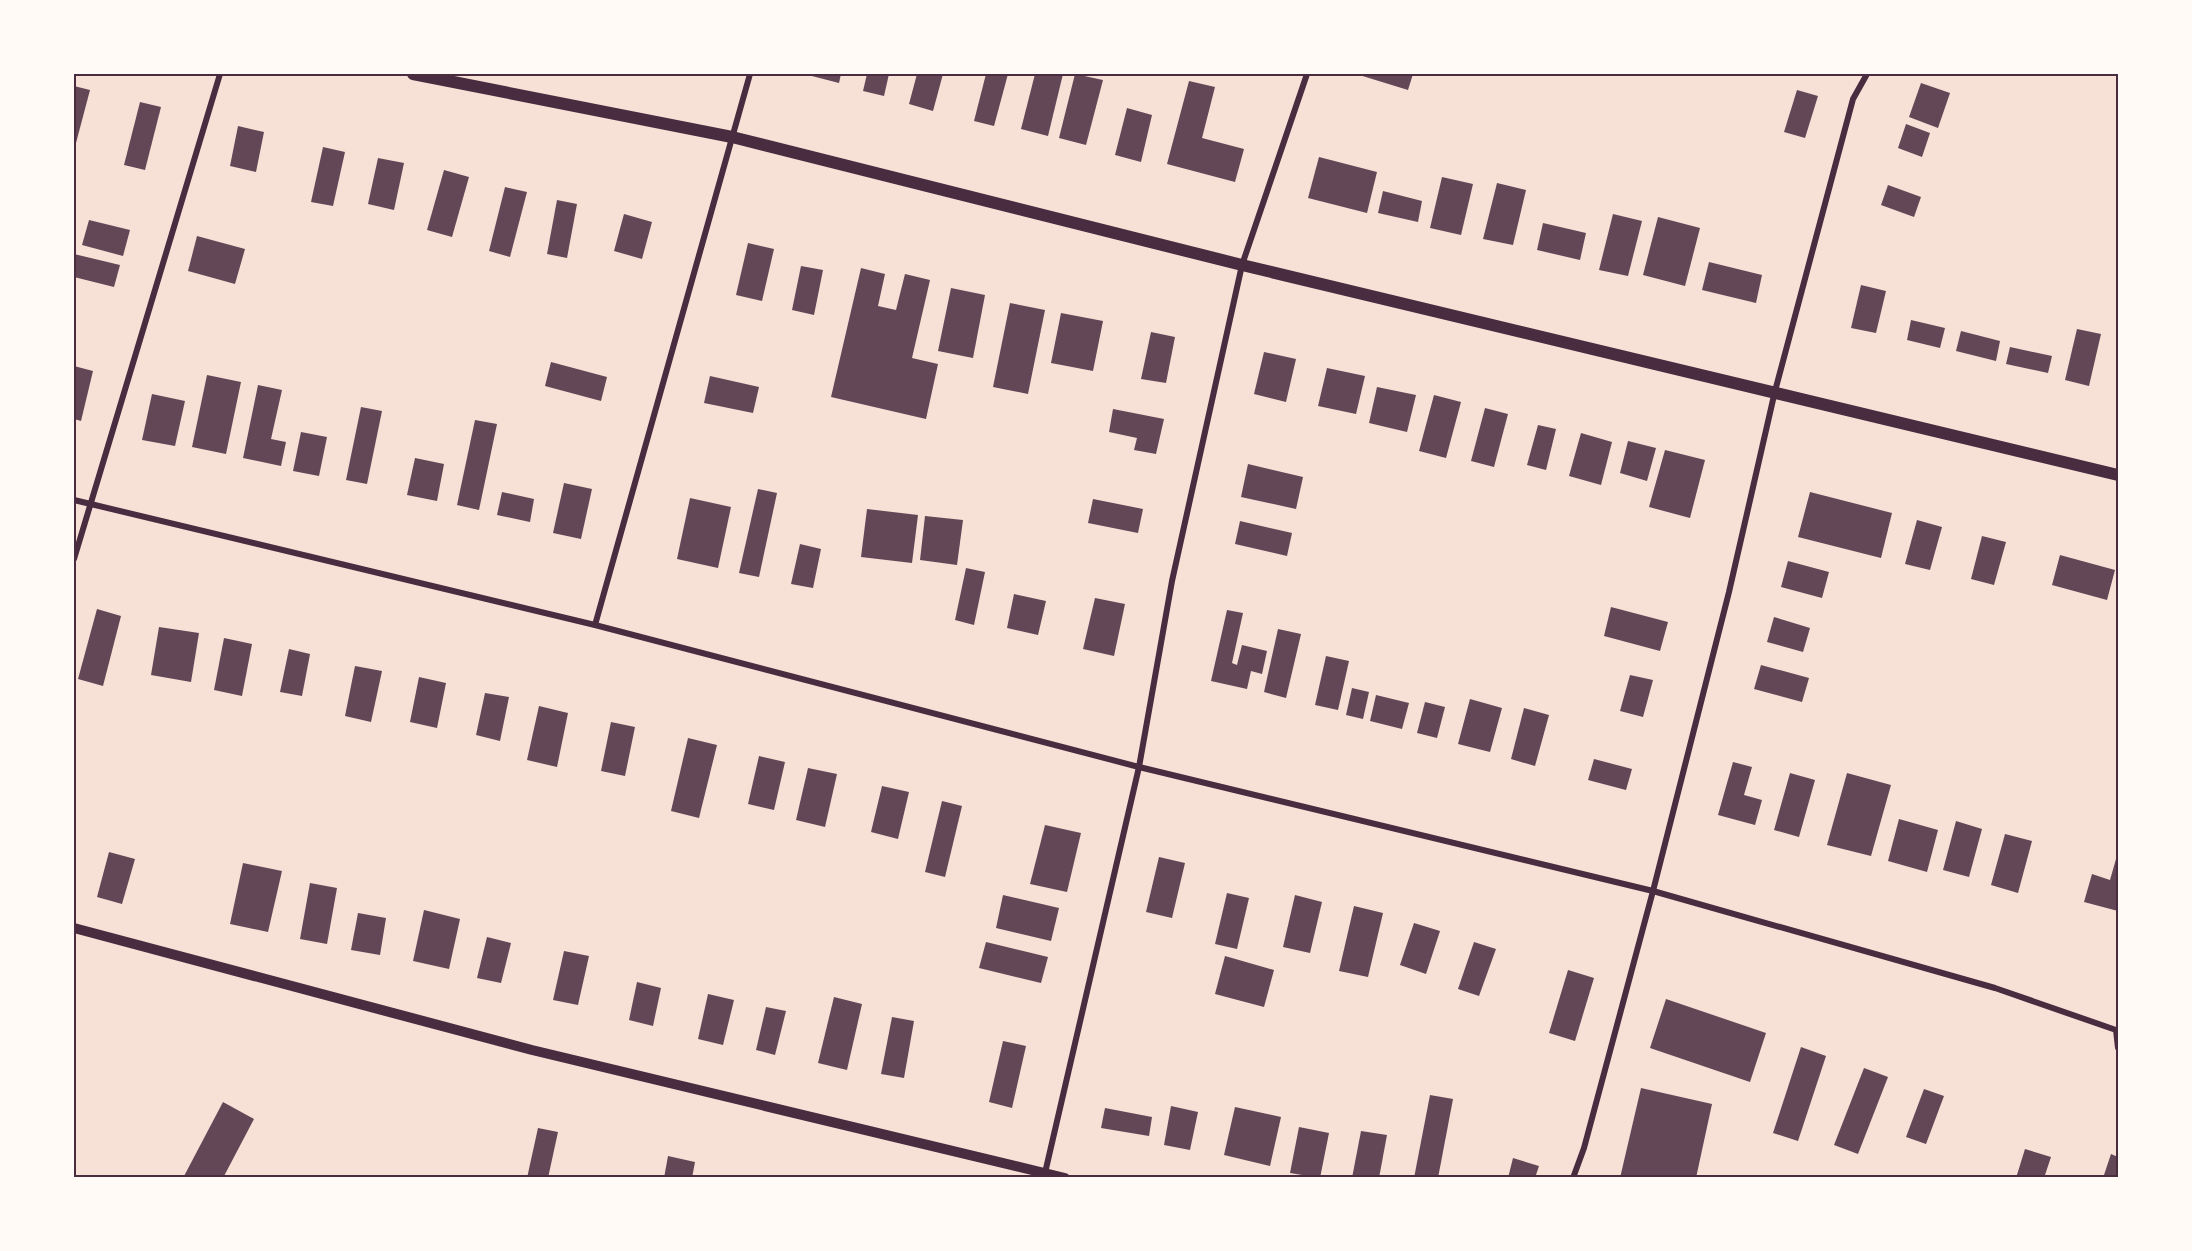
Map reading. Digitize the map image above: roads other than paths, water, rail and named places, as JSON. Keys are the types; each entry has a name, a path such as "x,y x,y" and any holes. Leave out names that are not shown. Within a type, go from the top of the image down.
{"main road":[{"path":"413,74 732,137 1242,265 2118,475"}],"street":[{"path":"74,559 220,74"},
{"path":"596,625 750,74"},
{"path":"1045,1173 1139,767 1172,581 1242,265 1307,74"},
{"path":"1573,1178 1584,1148 1653,891 1729,592 1775,391 1853,99 1867,74"},
{"path":"74,500 596,625 1139,767 1653,891 1995,988 2117,1028 2118,1048"},
{"path":"74,928 532,1050 1065,1178"}]}
